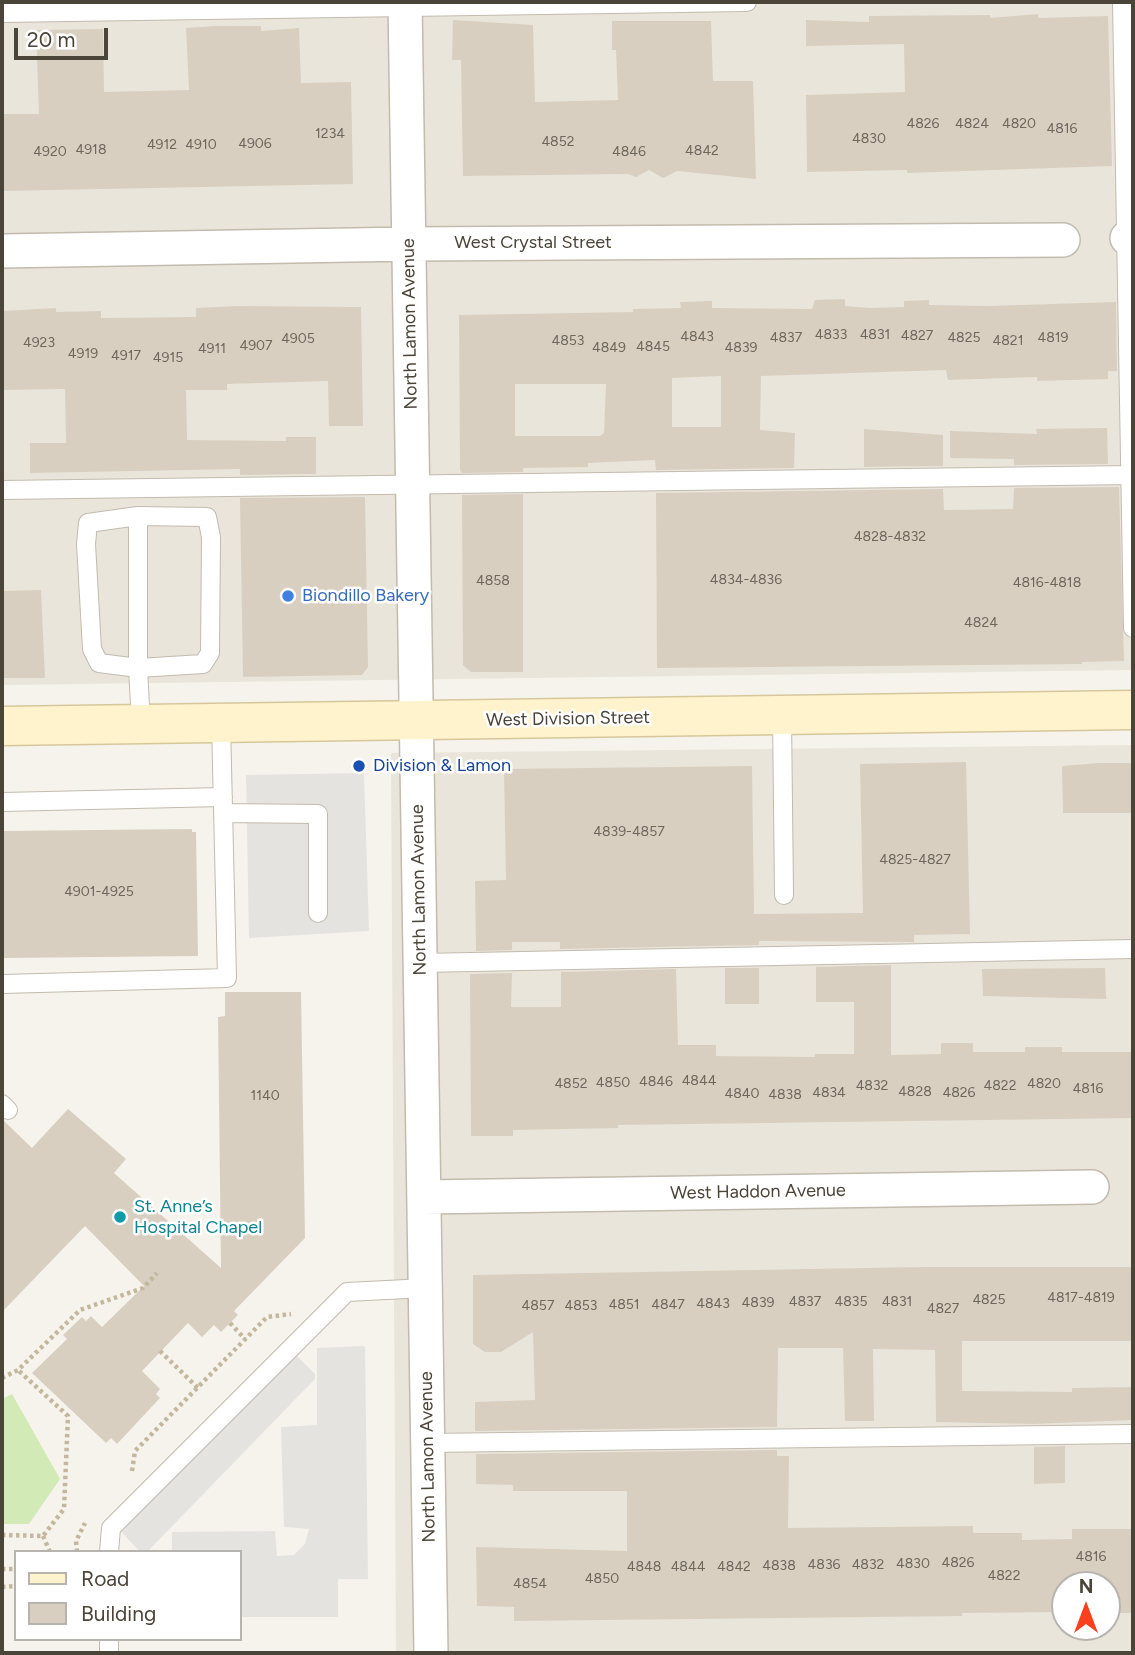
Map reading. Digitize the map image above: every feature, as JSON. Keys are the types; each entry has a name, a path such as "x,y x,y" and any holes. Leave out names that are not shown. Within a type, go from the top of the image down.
{"main road":[{"name":"West Division Street","path":"2,726 1133,710"}],"street":[{"name":"North Lamon Avenue","path":"405,5 431,1653"},
{"name":"West Crystal Street","path":"2,251 409,244 1063,240"},
{"name":"West Haddon Avenue","path":"424,1197 1092,1187"}],"lane":[{"path":"2,13 747,2"},
{"path":"1122,2 1130,238 1133,628"},
{"path":"2,490 1131,475"},
{"path":"138,516 138,668 141,724"},
{"path":"138,516 207,517 211,537 210,653 203,664 138,668 99,663 92,649 86,544 88,523 138,516"},
{"path":"782,715 784,895"},
{"path":"2,984 227,978 221,723"},
{"path":"2,802 223,805 318,814 318,913"},
{"path":"421,963 1133,950"},
{"path":"109,1550 111,1528 347,1292 426,1288"},
{"path":"428,1443 1133,1434"}],"path":[{"path":"2,1378 18,1370 80,1310 143,1288 157,1273"},
{"path":"132,1476 135,1451 245,1339 267,1317 293,1314"},
{"path":"230,1323 245,1339"},
{"path":"160,1351 198,1388"},
{"path":"18,1370 68,1416 64,1509 43,1536"},
{"path":"76,1550 76,1541 88,1518"},
{"path":"2,1535 43,1536"},
{"path":"43,1536 49,1550"}],"shaded area":[{"path":"2,2 1133,2 1133,670 2,685"},
{"path":"1133,745 1133,1653 396,1653 391,753"},
{"path":"364,773 369,931 249,938 246,775"},
{"path":"365,1346 368,1579 338,1579 338,1617 242,1617 242,1550 172,1550 172,1532 275,1531 277,1556 294,1555 305,1544 309,1529 284,1527 281,1427 317,1425 317,1348"},
{"path":"289,1348 315,1374 315,1379 149,1550 138,1550 115,1525"}],"green space":[{"path":"12,1394 60,1479 29,1524 2,1524 2,1399"}],"building":[{"path":"1038,14 1038,18 1108,16 1112,166 907,173 907,170 807,172 806,95 905,92 904,44 806,46 806,20 869,22 869,16 990,15 990,18"},
{"path":"453,20 533,25 535,102 618,100 616,50 612,50 612,21 711,21 713,81 753,81 756,179 677,171 663,178 649,170 636,177 628,174 463,176 461,60 452,60"},
{"path":"261,26 261,31 299,28 301,83 351,82 353,184 2,191 2,114 39,114 36,30 103,29 104,92 189,90 186,28"},
{"path":"845,299 845,306 870,308 904,307 904,301 929,300 929,305 988,306 1116,302 1117,371 1108,371 1108,379 1037,381 1037,377 948,380 946,370 761,376 760,430 795,433 794,468 656,470 655,460 588,463 588,467 523,468 523,472 462,473 460,470 459,315 633,312 633,309 681,308 680,302 712,301 712,308 812,309 815,300","holes":["721,376 721,427 672,427 672,378","515,384 606,384 604,433 600,436 515,436"]},
{"path":"361,307 363,426 329,426 328,381 227,384 227,390 186,390 187,440 286,441 286,437 316,437 316,474 240,475 240,469 30,473 30,443 66,443 65,389 2,390 2,311 56,308 56,312 101,311 101,318 196,317 196,308"},
{"path":"1107,428 1108,464 1014,465 1014,459 950,458 950,431 1037,434 1036,429"},
{"path":"864,429 943,435 943,466 864,467"},
{"path":"1119,487 1124,661 1082,664 657,668 656,493 943,489 944,510 1013,509 1014,488"},
{"path":"523,494 523,672 471,672 463,665 462,495"},
{"path":"365,497 368,667 362,675 243,677 240,498"},
{"path":"41,590 45,678 2,678 2,591"},
{"path":"966,762 970,934 914,935 914,942 759,941 759,945 560,949 560,942 512,942 512,950 476,951 475,881 506,880 504,769 752,766 754,914 863,913 860,764"},
{"path":"1133,763 1133,813 1063,813 1062,766"},
{"path":"192,829 192,832 196,832 198,956 2,958 2,831"},
{"path":"891,965 891,1055 941,1054 941,1043 973,1043 973,1052 1025,1052 1025,1047 1062,1047 1062,1052 1133,1052 1133,1118 618,1125 618,1128 513,1130 513,1136 471,1136 470,974 512,973 511,1007 561,1007 561,972 676,969 678,1045 716,1045 716,1056 815,1057 815,1054 854,1054 854,1002 816,1002 816,967"},
{"path":"725,968 759,968 759,1004 725,1004"},
{"path":"1105,968 1106,999 983,996 982,969"},
{"path":"225,992 301,992 305,1238 234,1311 238,1315 221,1332 214,1325 202,1337 188,1323 142,1371 160,1389 156,1394 160,1398 117,1444 111,1438 106,1443 32,1373 67,1339 63,1335 82,1317 86,1321 91,1316 102,1327 144,1286 85,1226 2,1312 2,1119 32,1148 68,1109 126,1159 114,1173 221,1268 218,1017 225,1016"},
{"path":"923,1267 1133,1267 1133,1341 962,1341 962,1391 1072,1392 1072,1388 1133,1387 1133,1420 1033,1424 936,1422 935,1350 873,1349 874,1421 845,1421 843,1348 778,1348 777,1427 475,1431 475,1402 535,1400 533,1332 501,1352 485,1352 473,1344 473,1275"},
{"path":"1065,1446 1065,1483 1034,1484 1034,1447"},
{"path":"777,1450 777,1456 789,1456 788,1528 973,1526 973,1533 1022,1533 1022,1540 1072,1539 1072,1529 1133,1529 1133,1613 1121,1613 1121,1571 1051,1571 1051,1612 962,1613 962,1616 514,1621 514,1607 477,1606 476,1547 627,1551 627,1491 513,1491 513,1485 476,1484 476,1454"}],"place":[{"name":"Biondillo Bakery","path":"288,596"},
{"name":"Division & Lamon","path":"359,766"},
{"name":"St. Anne’s Hospital Chapel","path":"120,1217"}]}
